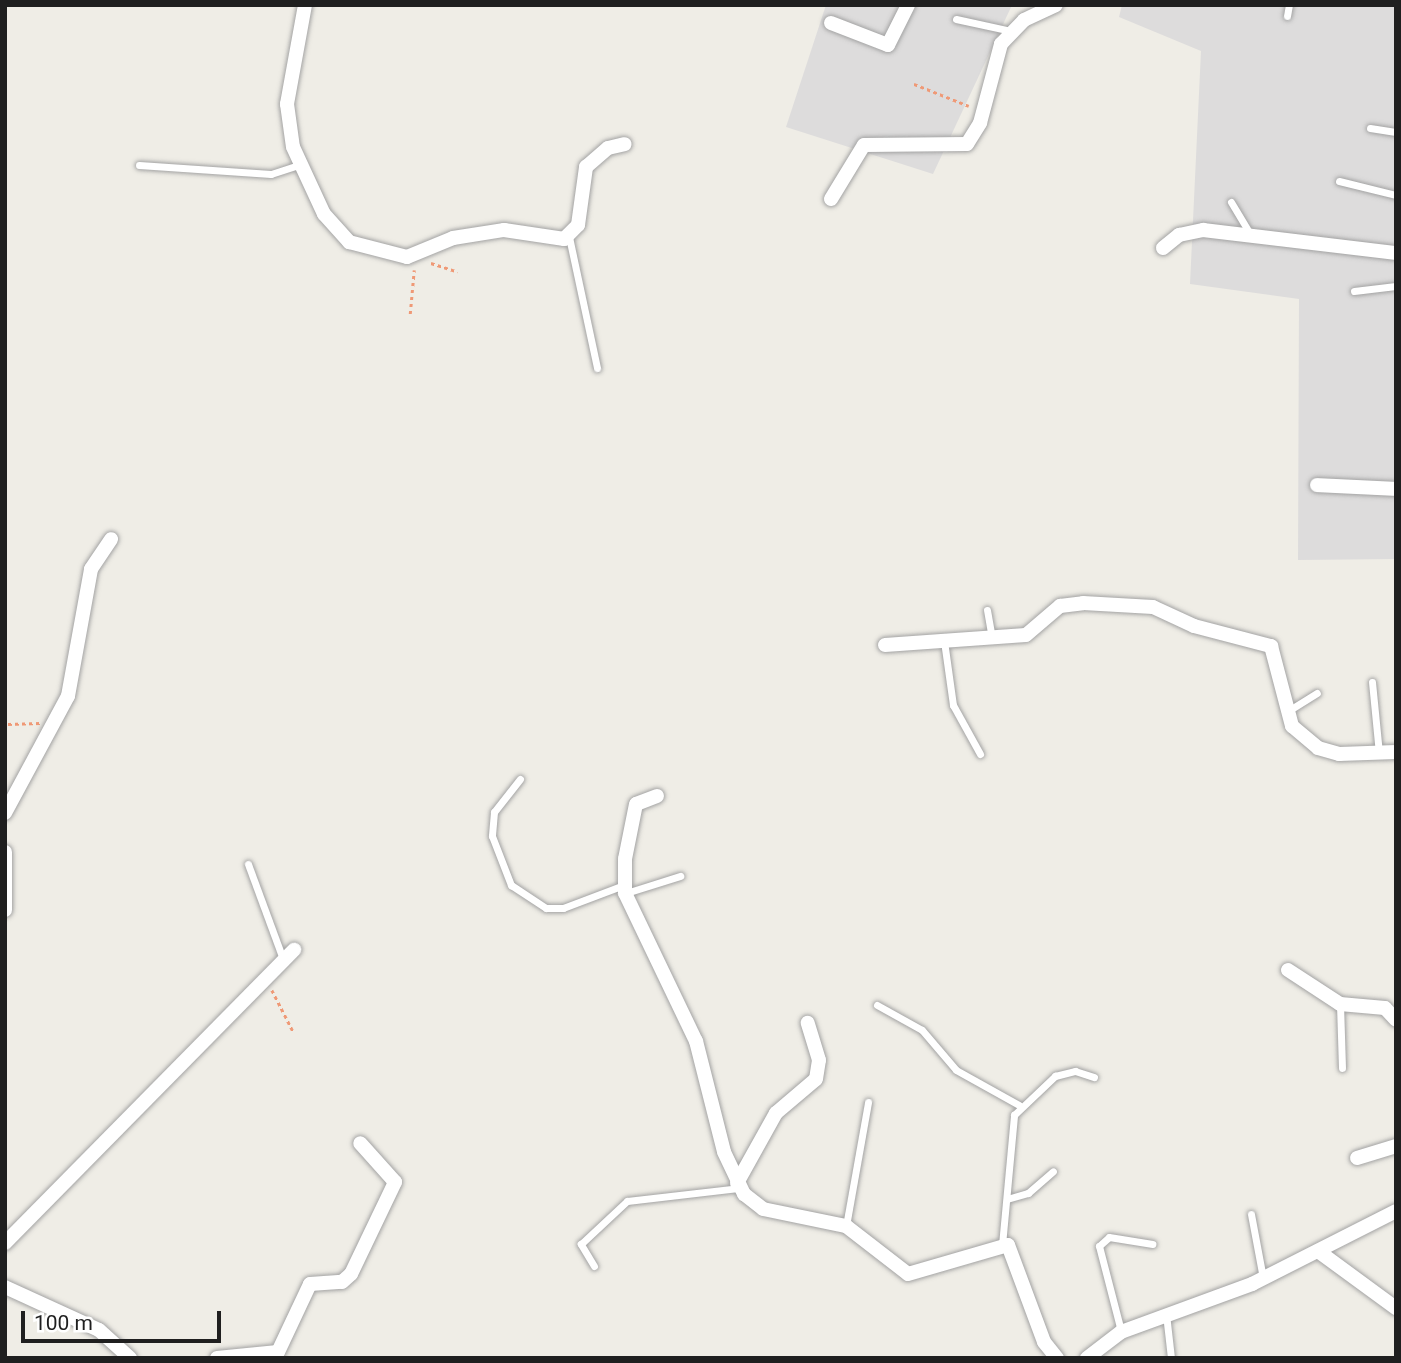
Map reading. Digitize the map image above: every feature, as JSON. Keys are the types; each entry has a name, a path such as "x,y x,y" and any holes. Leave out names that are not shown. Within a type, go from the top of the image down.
{"street":[{"path":"305,5 288,104 299,165 343,238 407,256 453,238 504,230 569,237 578,225 586,167 608,148 625,144"},
{"path":"831,23 888,45 908,5"},
{"path":"831,199 864,145 958,148 967,144 982,112 992,64 1011,31 1056,5"},
{"path":"1163,248 1179,235 1203,230 1395,254"},
{"path":"1317,485 1396,489"},
{"path":"5,813 56,722 77,662 93,562 111,539"},
{"path":"885,645 1033,633 1060,606 1153,607 1202,628 1263,639 1278,657 1287,712 1297,734 1318,748 1379,754 1396,752"},
{"path":"657,796 636,804 625,889 696,1041 739,1185 763,1209 846,1226 895,1269 912,1274 1002,1245 1013,1250 1044,1342 1057,1358"},
{"path":"5,852 5,910"},
{"path":"5,1243 264,975 289,955"},
{"path":"1288,970 1340,1004 1385,1008 1396,1020"},
{"path":"739,1185 776,1113 816,1079 820,1060 808,1023"},
{"path":"217,1358 278,1352 310,1284 342,1282 351,1273 395,1182 360,1143"},
{"path":"1357,1158 1396,1146"},
{"path":"1092,1356 1121,1332 1263,1279 1396,1211"},
{"path":"1318,1251 1396,1308"},
{"path":"5,1287 99,1329 130,1358"}],"lane":[{"path":"1287,16 1289,5"},
{"path":"956,19 1011,31"},
{"path":"1370,128 1396,132"},
{"path":"139,165 271,174 299,165"},
{"path":"1339,181 1396,195"},
{"path":"1231,202 1253,238"},
{"path":"569,237 597,368"},
{"path":"1354,291 1396,286"},
{"path":"987,610 992,638"},
{"path":"944,641 953,705 980,754"},
{"path":"1372,682 1379,754"},
{"path":"1287,712 1317,693"},
{"path":"520,779 494,812 492,836 511,885 546,908 563,908 680,876"},
{"path":"248,864 289,955"},
{"path":"1340,1004 1342,1068"},
{"path":"877,1005 922,1030 956,1070 1019,1105"},
{"path":"1002,1245 1007,1199 1008,1138 1019,1105 1055,1076 1075,1071 1094,1077"},
{"path":"846,1226 869,1102"},
{"path":"1007,1199 1028,1193 1053,1171"},
{"path":"594,1266 581,1244 627,1201 739,1185"},
{"path":"1251,1214 1263,1279"},
{"path":"1121,1332 1099,1247 1109,1237 1152,1244"},
{"path":"1166,1314 1171,1358"}],"path":[{"path":"914,84 982,112"},
{"path":"407,256 458,272"},
{"path":"407,256 417,279 410,314"},
{"path":"8,724 56,722"},
{"path":"264,975 293,1031"}],"shaded area":[{"path":"826,5 1012,5 933,174 786,127"},
{"path":"1122,5 1396,5 1396,559 1298,560 1299,299 1190,284 1201,51 1119,17"}]}
